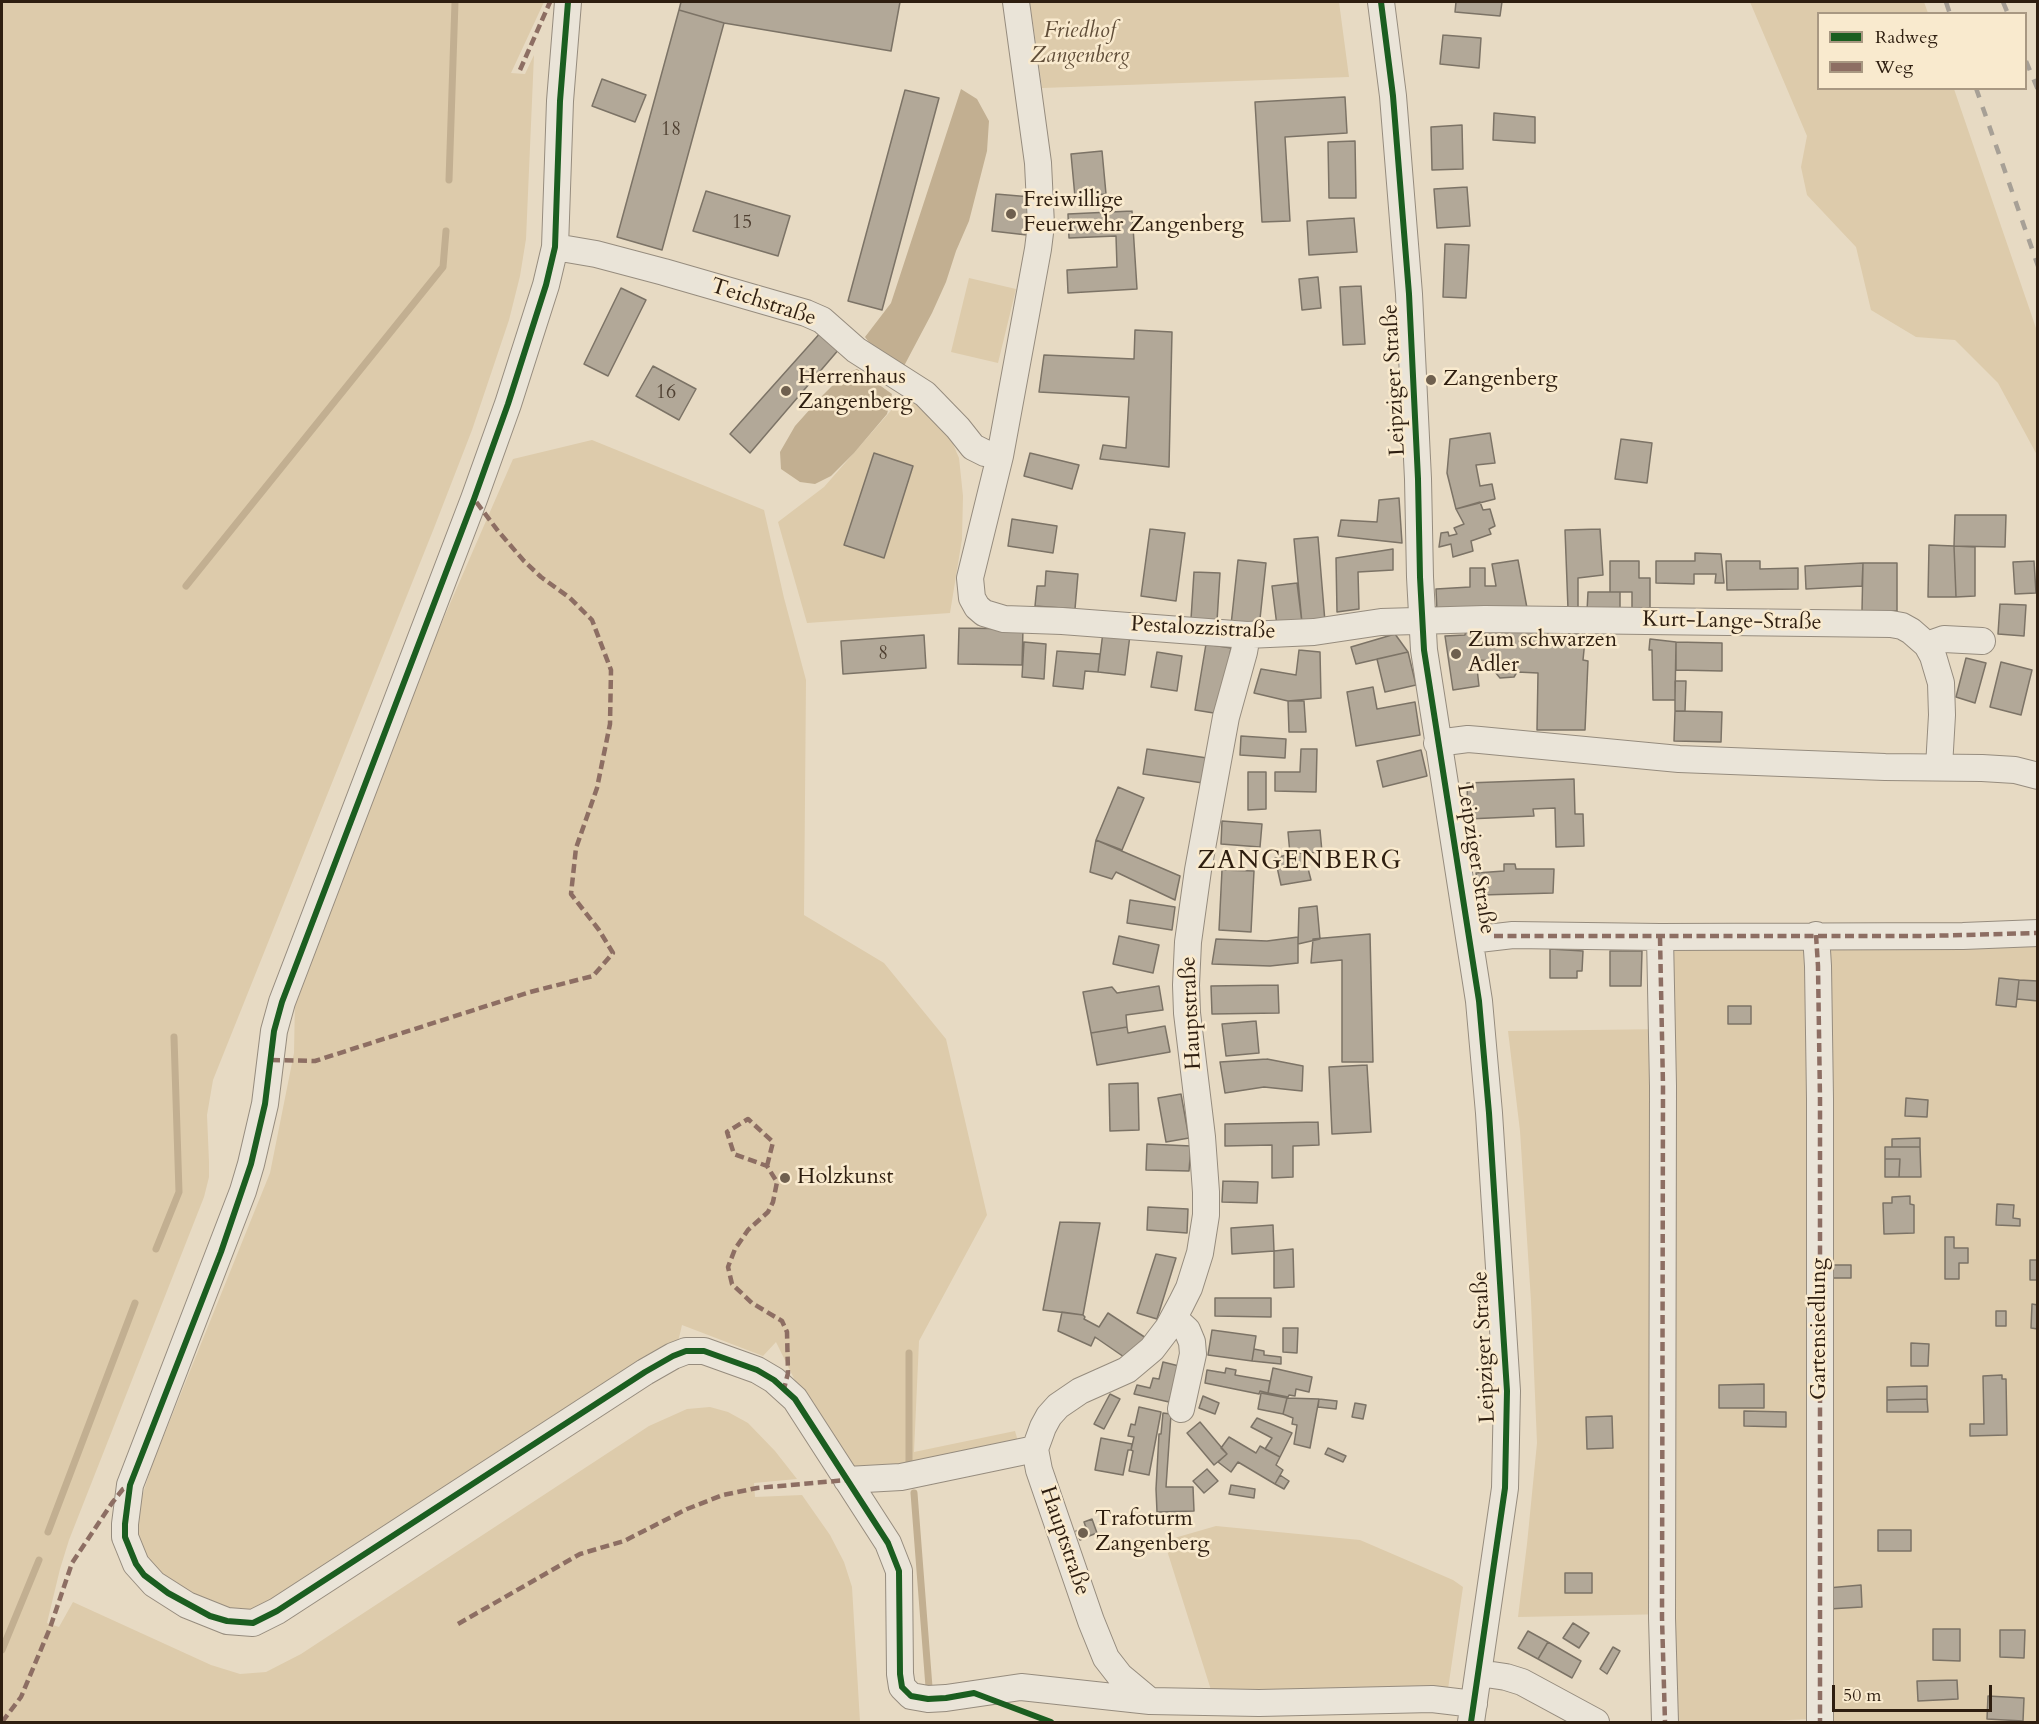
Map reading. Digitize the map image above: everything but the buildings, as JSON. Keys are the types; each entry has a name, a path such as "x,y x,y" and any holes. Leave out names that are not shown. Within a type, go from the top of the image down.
{"street":[{"path":"568,2 560,101 555,247 552,264 508,404 282,1002 274,1031 265,1104 251,1164 221,1251 130,1485 124,1524 125,1537 136,1564 154,1584 210,1616 226,1622 252,1623 277,1611 645,1372 686,1351 704,1351 757,1370 774,1380 795,1399 888,1543 899,1570 900,1674 903,1687 911,1696 928,1699 945,1698 1021,1687 1150,1701 1259,1703 1432,1699 1473,1713"},
{"path":"1000,456 1041,225 1036,141 1016,2"},
{"name":"Leipziger Straße","path":"1381,2 1394,106 1409,294 1418,479 1421,620 1437,743 1479,1000 1489,1113 1508,1424 1503,1510 1473,1713"},
{"name":"Teichstraße","path":"555,247 596,254 806,313 828,325 856,351 925,394 972,447 1000,456"},
{"name":"Pestalozzistraße","path":"1000,456 970,578 972,598 984,613 1004,619 1062,621 1247,635 1314,632 1380,622 1421,620"},
{"name":"Kurt-Lange-Straße","path":"1421,620 1541,619 1902,626 1927,645 1938,669 1942,715 1939,767"},
{"name":"Hauptstraße","path":"1150,1701 1120,1676 1106,1658 1039,1470 1035,1449 1046,1421 1058,1406 1080,1391 1112,1377 1140,1360 1161,1338 1189,1287 1200,1253 1206,1215 1204,1154 1187,1013 1188,942 1198,870 1226,717 1247,635"},
{"path":"1927,645 1944,639 1982,641"},
{"path":"1437,743 1468,739 1679,759 1939,767 2026,773"},
{"path":"1470,940 1513,935 1953,936 2037,933"},
{"name":"Gartensiedlung","path":"1816,936 1820,1100 1820,1722"},
{"path":"1660,937 1663,1086 1662,1618 1665,1722"},
{"path":"1174,1318 1187,1330 1192,1341 1193,1354 1181,1409"},
{"path":"847,1480 902,1477 1035,1449"},
{"path":"1479,1673 1522,1682 1596,1722"}],"green space":[{"path":"2,2 544,2 511,73 525,74 534,55 526,239 509,320 472,430 434,528 213,1080 207,1115 209,1177 204,1197 69,1540 47,1623 59,1627 73,1602 211,1665 240,1674 266,1672 301,1654 649,1426 687,1409 710,1407 728,1412 748,1423 775,1451 797,1479 754,1483 755,1497 802,1495 830,1535 844,1562 852,1587 860,1722 2,1722"},
{"name":"Friedhof Zangenberg","path":"1030,2 1339,2 1349,77 1042,88"},
{"path":"1750,2 1924,2 1928,12 1817,12 1817,90 1954,90 2037,331 2037,455 1998,383 1955,340 1916,337 1871,310 1856,247 1807,195 1801,167 1807,136"},
{"path":"969,278 1016,289 998,363 951,352"},
{"path":"902,398 920,403 947,430 959,458 963,496 962,539 950,613 807,623 778,522 824,487"},
{"path":"592,440 764,510 806,680 804,915 884,963 946,1039 987,1215 919,1341 914,1452 1015,1431 1019,1445 866,1473 842,1459 807,1405 776,1342 763,1356 682,1325 678,1342 257,1614 220,1614 163,1575 137,1549 138,1509 152,1465 270,1173 294,1053 295,999 385,753 513,459"},
{"path":"1671,944 2037,944 2037,1722 1830,1722 1830,1718 1747,1722 1672,1722 1671,1614 1518,1617 1537,1443 1520,1131 1508,1031 1671,1029"},
{"path":"1216,1526 1360,1540 1453,1580 1463,1587 1448,1689 1211,1690 1164,1541"}],"shaded area":[{"path":"961,89 977,99 989,121 987,151 969,221 946,282 904,366 874,349 865,337 891,303"},
{"path":"857,369 892,394 887,414 831,476 815,484 800,482 781,469 780,452 795,426 820,398 843,375"}],"waterway":[{"path":"449,180 455,2"},
{"path":"186,586 443,267 446,231"},
{"path":"156,1249 179,1192 174,1037"},
{"path":"48,1532 135,1303"},
{"path":"909,1353 909,1465"},
{"path":"914,1493 929,1687"},
{"path":"2,1650 39,1560"}],"railway":[{"path":"1946,2 1949,12"},
{"path":"2003,2 2007,12"},
{"path":"2027,63 2038,90"},
{"path":"1977,90 2038,266"}],"marked path":[{"path":"520,70 550,2"},
{"path":"271,1060 315,1061 530,992 593,976 613,953 599,930 571,894 576,848 597,788 610,724 611,670 592,620 570,598 541,577 524,561 474,499"},
{"path":"1494,936 1925,936 2038,933"},
{"path":"1816,935 1820,1099 1820,1722"},
{"path":"1660,937 1663,1086 1662,1618 1665,1722"},
{"path":"767,1166 773,1142 748,1119 727,1132 734,1154 767,1166 777,1182 773,1202 768,1212 748,1230 735,1249 728,1267 732,1284 752,1303 782,1321 787,1332 788,1373 784,1389"},
{"path":"458,1624 580,1554 624,1541 687,1509 723,1495 757,1488 847,1480"},
{"path":"2,1722 21,1697 50,1628 72,1563 112,1503 123,1489 130,1486"}],"cycle path":[{"path":"568,2 560,101 555,247 546,285 508,404 474,499 282,1002 274,1031 265,1104 251,1164 221,1252 130,1485 125,1537 136,1564 144,1575 168,1593 210,1616 227,1621 253,1623 277,1611 645,1372 686,1351 704,1351 757,1370 774,1380 795,1399 888,1543 899,1571 902,1687 911,1696 928,1699 974,1693 1051,1722"},
{"path":"1381,2 1393,96 1409,294 1424,650 1479,1001 1489,1113 1507,1391 1505,1488 1471,1722"}],"place":[{"name":"Freiwillige Feuerwehr Zangenberg","path":"1011,214"},
{"name":"Zangenberg","path":"1431,380"},
{"name":"Herrenhaus Zangenberg","path":"786,391"},
{"name":"Zum schwarzen Adler","path":"1456,654"},
{"name":"Holzkunst","path":"785,1178"},
{"name":"Trafoturm Zangenberg","path":"1083,1533"}],"district":[{"name":"ZANGENBERG","path":"1300,862"}]}
